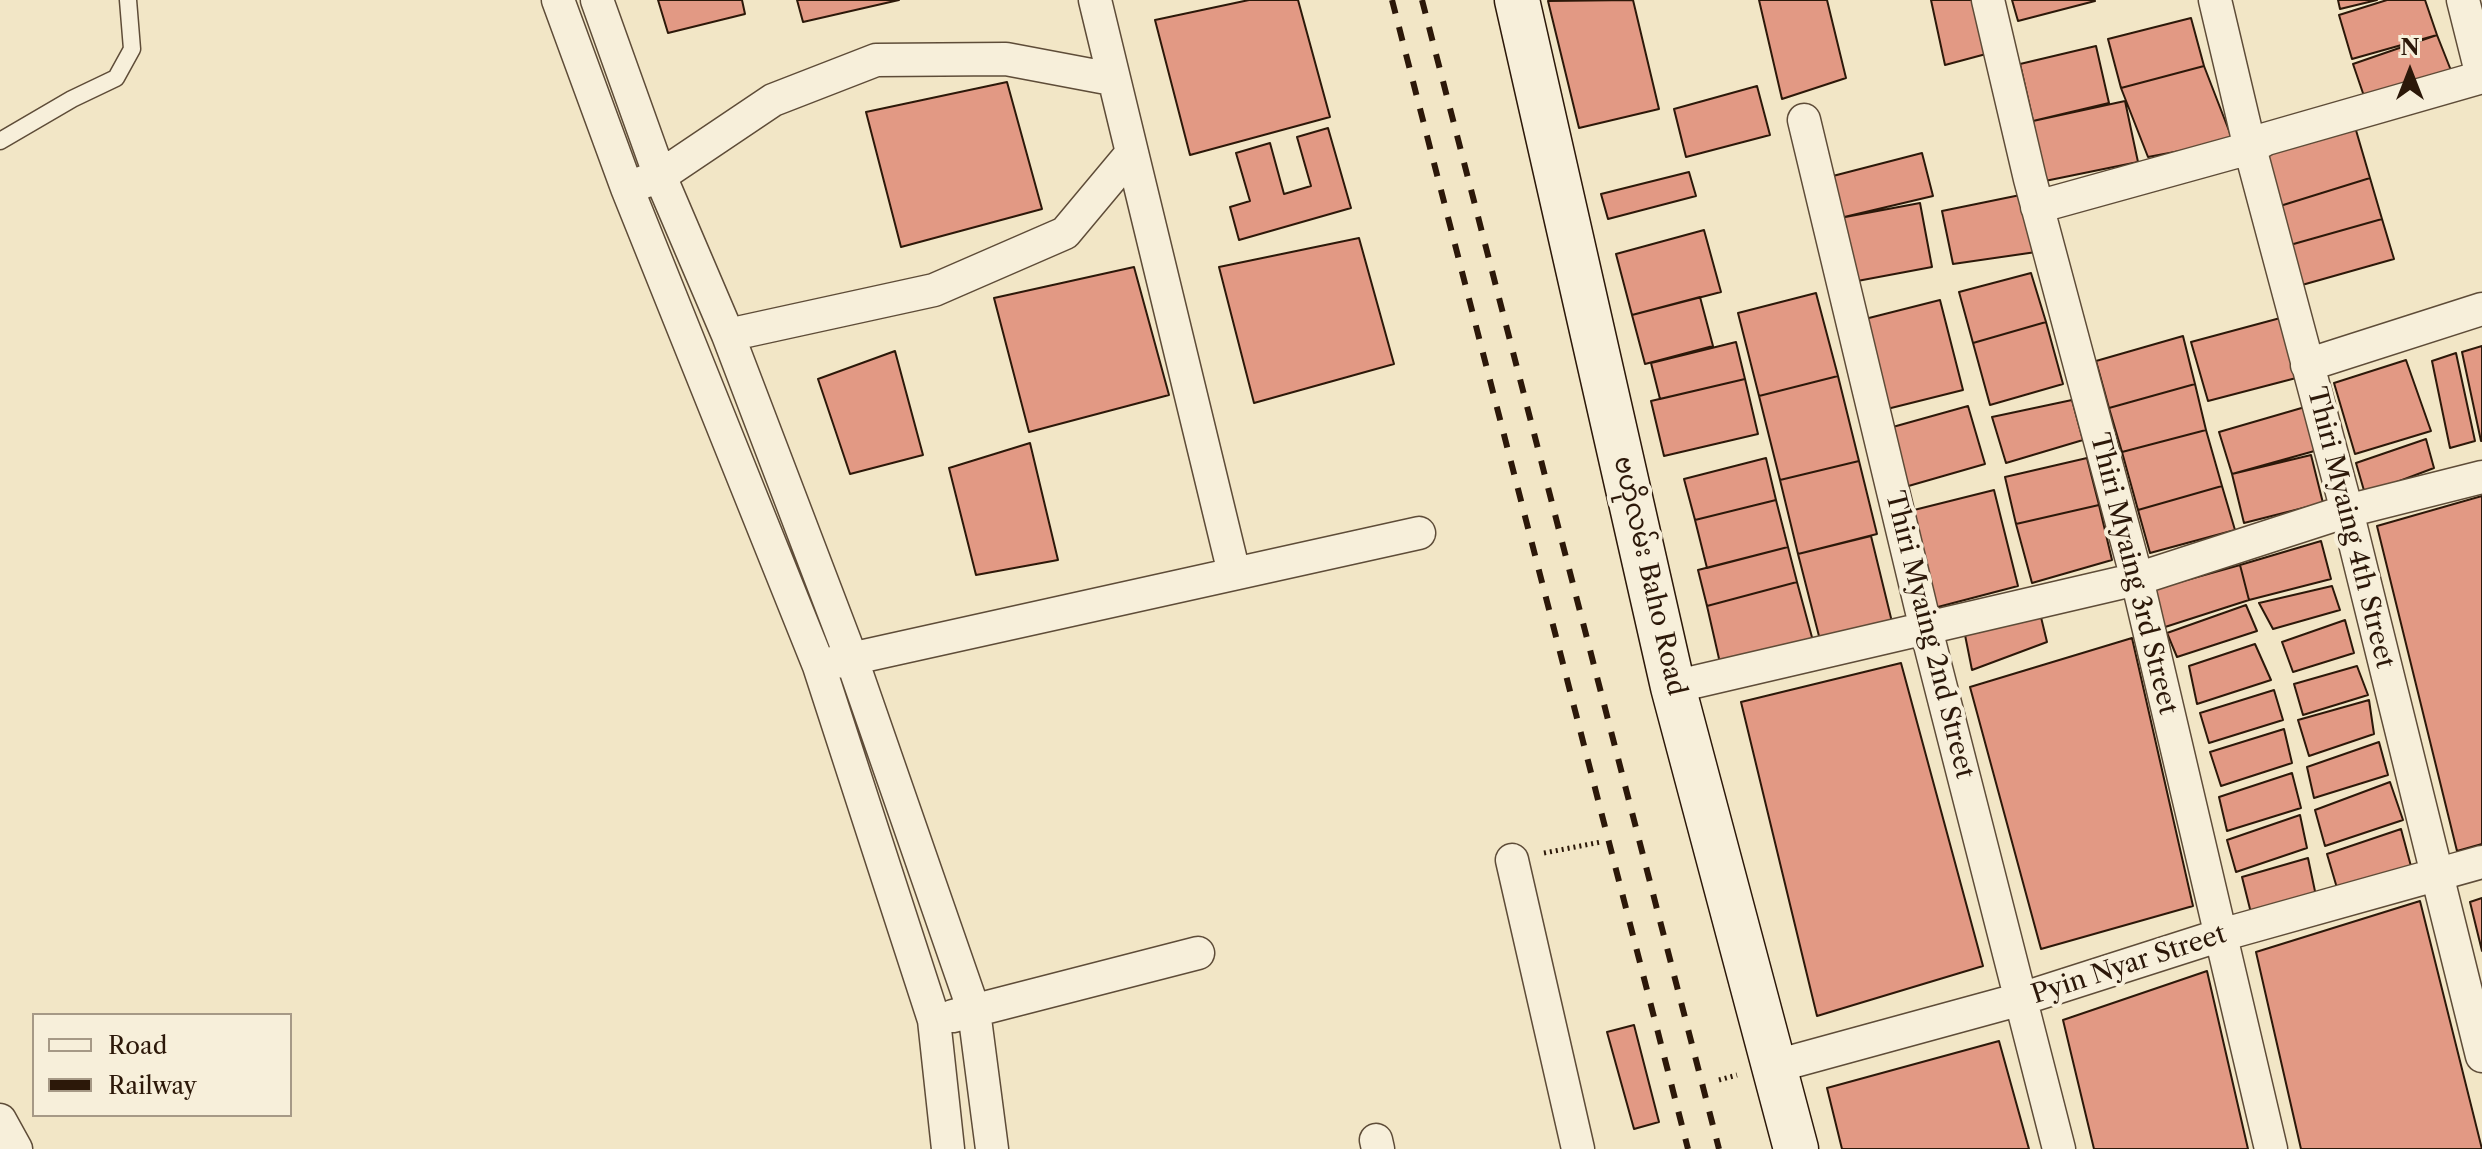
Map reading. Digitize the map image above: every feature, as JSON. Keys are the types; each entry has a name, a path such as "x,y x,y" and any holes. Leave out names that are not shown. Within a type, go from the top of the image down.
{"main road":[{"name":"ဗဟိုလမ်း Baho Road","path":"1517,0 1673,687 1796,1149"}],"street":[{"path":"558,0 627,188 819,666 934,1020 948,1149"},
{"path":"597,0 660,176 728,335 852,660 974,1011 992,1149"},
{"path":"1095,0 1234,573"},
{"name":"Thiri Myaing 3rd Street","path":"1988,0 2037,207 2137,579 2271,1149"},
{"name":"Thiri Myaing 4th Street","path":"2215,0 2250,148 2347,511 2482,1056"},
{"path":"2037,207 2250,148 2266,139 2482,76 2463,0"},
{"path":"627,188 660,176 773,100 876,60 1006,59 1112,79"},
{"name":"Thiri Myaing 2nd Street","path":"1804,120 1926,629 2059,1149"},
{"path":"728,335 934,290 1065,233 1131,154"},
{"path":"674,305 710,292"},
{"path":"2307,365 2482,309"},
{"path":"1673,687 2137,579 2347,511 2482,477"},
{"path":"819,666 1419,533"},
{"path":"1512,860 1578,1149"},
{"name":"Pyin Nyar Street","path":"1776,1066 2021,999 2221,935 2482,862"},
{"path":"934,1020 1198,953"},
{"path":"0,1120 16,1149"}],"lane":[{"path":"0,141 72,99 116,78 132,49 128,0"}],"path":[{"path":"1512,860 1601,842"}],"building":[{"path":"658,0 742,0 745,14 668,33"},
{"path":"797,0 899,0 803,22"},
{"path":"1249,0 1298,0 1330,117 1190,155 1155,20"},
{"path":"1633,0 1659,109 1579,128 1548,1"},
{"path":"1759,0 1827,0 1846,78 1782,99"},
{"path":"1931,0 1973,0 1986,54 1945,65"},
{"path":"2012,0 2094,0 2095,1 2018,21"},
{"path":"2338,0 2377,0 2340,9"},
{"path":"2387,0 2425,0 2437,35 2352,59 2339,15"},
{"path":"2191,18 2204,66 2121,88 2108,39"},
{"path":"2437,35 2452,73 2366,102 2353,64"},
{"path":"2096,46 2109,103 2033,121 2020,64"},
{"path":"2204,66 2233,141 2148,157 2121,88"},
{"path":"1007,82 1042,209 901,247 866,112"},
{"path":"1757,86 1770,135 1686,157 1674,109"},
{"path":"2125,101 2138,162 2045,181 2033,121"},
{"path":"2353,120 2370,178 2280,206 2262,151"},
{"path":"1328,128 1351,208 1239,240 1230,207 1250,201 1236,153 1270,143 1284,194 1311,186 1297,137"},
{"path":"1922,153 1933,196 1840,218 1829,177"},
{"path":"1689,172 1696,196 1608,219 1601,194"},
{"path":"2370,178 2382,219 2290,245 2280,206"},
{"path":"2030,193 2043,251 1953,264 1942,211"},
{"path":"1920,203 1932,267 1852,282 1840,218"},
{"path":"2382,219 2394,259 2302,285 2290,245"},
{"path":"1704,230 1721,292 1632,315 1616,254"},
{"path":"1359,238 1394,364 1254,403 1219,267"},
{"path":"1134,267 1169,395 1029,432 994,298"},
{"path":"2031,273 2046,322 1973,343 1959,292"},
{"path":"1816,293 1838,376 1759,396 1738,313"},
{"path":"1700,297 1713,346 1645,364 1632,315"},
{"path":"1940,300 1963,390 1879,411 1857,321"},
{"path":"2284,317 2300,377 2208,401 2191,342"},
{"path":"2046,322 2063,384 1990,405 1973,343"},
{"path":"2183,336 2195,384 2109,408 2096,361"},
{"path":"1736,342 1745,379 1660,399 1651,363"},
{"path":"2482,346 2482,441 2481,441 2462,352"},
{"path":"895,351 923,455 850,474 818,379"},
{"path":"2456,353 2475,441 2450,448 2432,361"},
{"path":"2406,360 2431,431 2355,454 2334,383"},
{"path":"1838,376 1859,461 1780,480 1759,396"},
{"path":"1745,379 1758,434 1664,456 1651,401"},
{"path":"2195,384 2206,430 2122,452 2109,408"},
{"path":"2072,400 2083,440 2006,463 1992,417"},
{"path":"1968,406 1985,464 1898,489 1882,430"},
{"path":"2305,407 2318,450 2232,474 2219,432"},
{"path":"2206,430 2222,486 2138,510 2122,452"},
{"path":"2426,439 2434,468 2365,494 2356,463"},
{"path":"1030,443 1058,560 976,575 949,468"},
{"path":"2311,455 2323,503 2244,523 2232,474"},
{"path":"1766,458 1776,500 1695,520 1684,479"},
{"path":"2087,458 2099,505 2016,524 2005,477"},
{"path":"1859,461 1877,534 1798,554 1780,480"},
{"path":"2222,486 2235,530 2150,553 2138,510"},
{"path":"1994,490 2018,586 1934,608 1910,511"},
{"path":"2482,496 2482,844 2457,851 2377,526"},
{"path":"1776,500 1788,547 1707,568 1695,520"},
{"path":"2099,505 2112,560 2032,583 2016,524"},
{"path":"1871,536 1892,622 1820,640 1798,554"},
{"path":"2321,541 2331,579 2249,600 2240,565"},
{"path":"1788,547 1797,582 1707,606 1698,570"},
{"path":"2240,565 2249,600 2162,628 2151,590"},
{"path":"1797,582 1813,641 1720,663 1707,606"},
{"path":"2332,586 2340,610 2273,629 2259,603"},
{"path":"2246,605 2257,631 2177,657 2167,633"},
{"path":"2040,613 2047,642 1972,670 1965,635"},
{"path":"2345,620 2354,653 2293,672 2282,642"},
{"path":"2132,638 2193,906 2041,949 1970,687"},
{"path":"2255,644 2271,680 2197,704 2189,666"},
{"path":"1901,663 1983,966 1817,1016 1741,702"},
{"path":"2357,666 2368,695 2303,715 2294,684"},
{"path":"2274,690 2283,720 2209,743 2200,713"},
{"path":"2369,700 2374,734 2309,756 2298,720"},
{"path":"2284,729 2292,763 2221,786 2210,752"},
{"path":"2379,742 2388,775 2314,798 2307,767"},
{"path":"2292,773 2301,808 2227,831 2219,797"},
{"path":"2390,782 2403,820 2325,846 2315,810"},
{"path":"2300,815 2307,848 2236,872 2227,840"},
{"path":"2401,829 2412,870 2337,888 2327,854"},
{"path":"2308,858 2316,896 2251,913 2242,877"},
{"path":"2482,898 2482,951 2470,902"},
{"path":"2420,901 2482,1149 2301,1149 2256,952"},
{"path":"2207,971 2248,1149 2094,1149 2063,1020"},
{"path":"1634,1025 1659,1122 1634,1129 1607,1032"},
{"path":"1999,1041 2029,1149 1842,1149 1827,1088"}],"railway":[{"path":"1392,0 1688,1149"},
{"path":"1422,0 1719,1149"}]}
